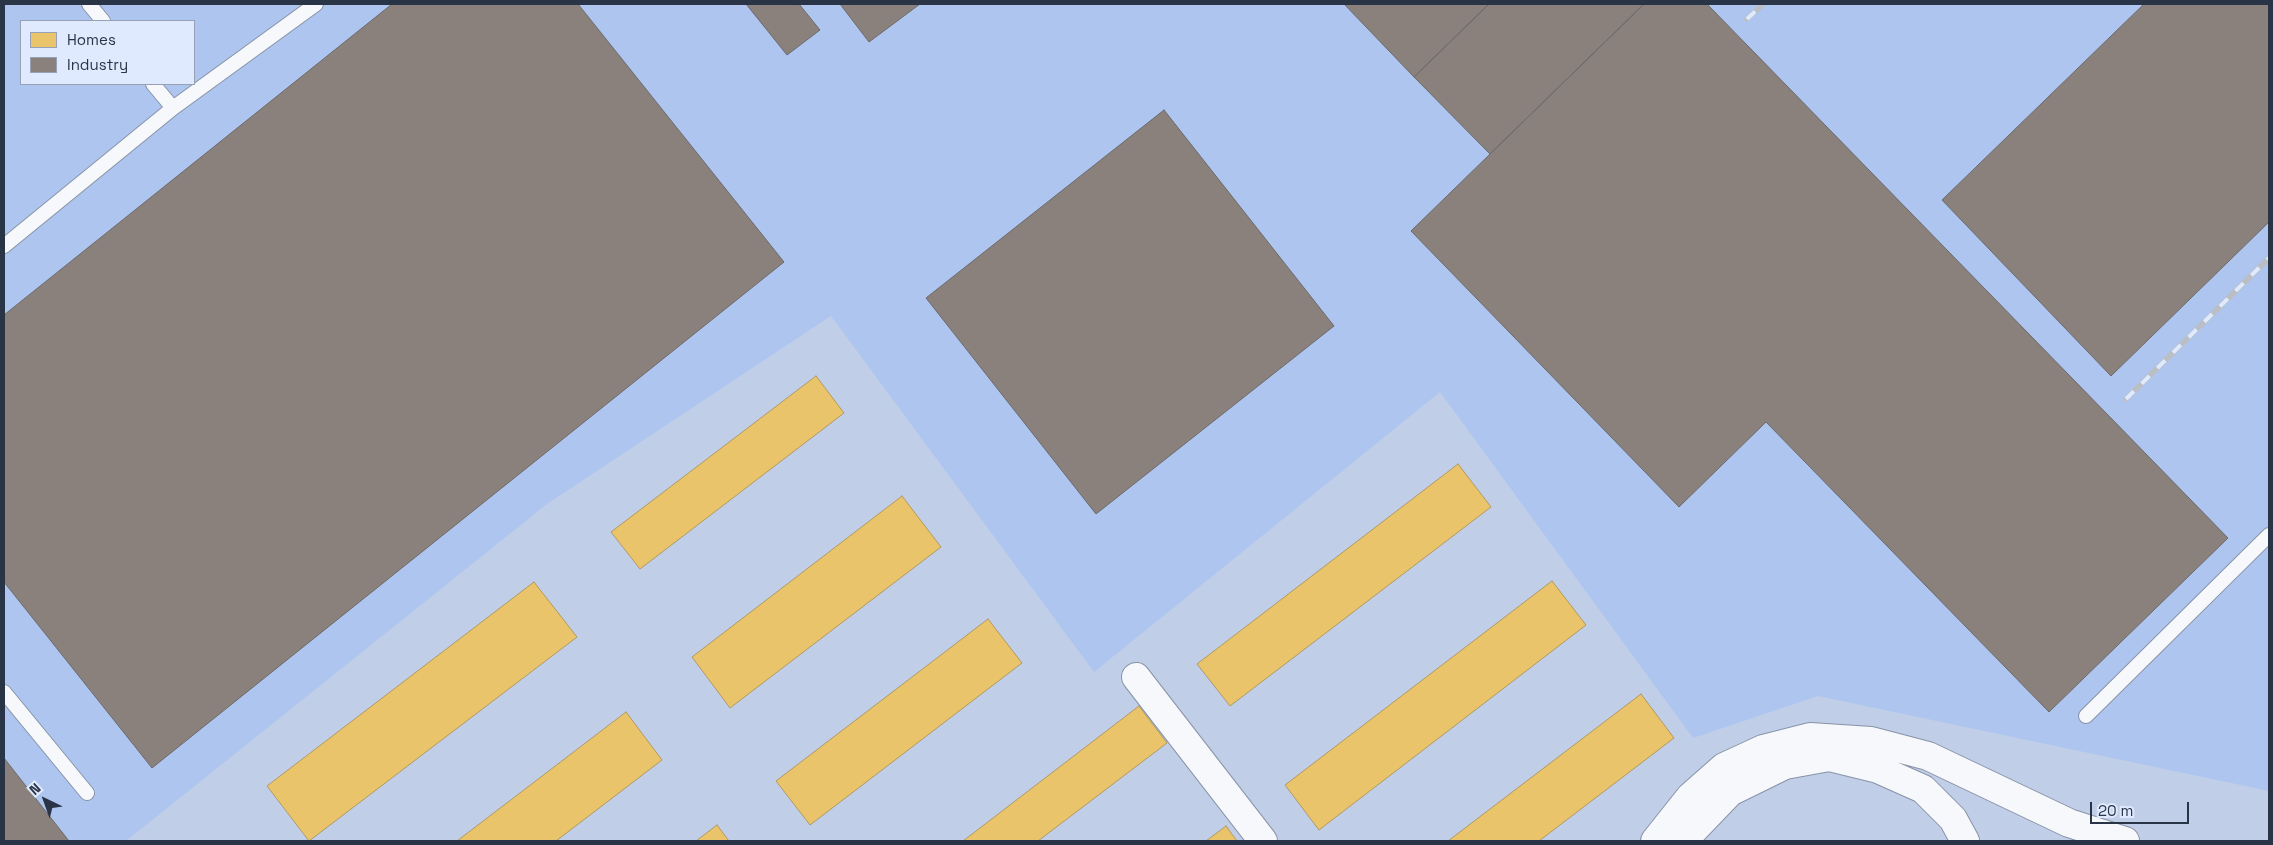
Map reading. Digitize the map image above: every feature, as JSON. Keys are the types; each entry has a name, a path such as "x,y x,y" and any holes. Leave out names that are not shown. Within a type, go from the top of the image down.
{"main road":[{"path":"1136,677 1263,841"},
{"path":"1655,841 1690,796 1724,767 1763,749 1810,737 1881,744 1928,756 2069,823 2125,841"},
{"path":"1683,841 1730,792 1785,765 1829,757 1878,769 1924,789 1959,830"}],"lane":[{"path":"89,4 102,20"},
{"path":"4,246 173,108 316,4"},
{"path":"154,85 173,108"},
{"path":"2086,716 2269,536"},
{"path":"4,692 87,793"}],"shaded area":[{"path":"4,4 2269,4 2269,791 1818,696 1693,738 1440,392 1094,672 831,316 547,504 126,841 4,841"}],"building: Homes":[{"path":"816,376 844,413 640,569 611,532"},
{"path":"1458,464 1491,507 1230,706 1197,664"},
{"path":"902,496 941,547 730,708 692,657"},
{"path":"1552,581 1586,625 1319,830 1285,785"},
{"path":"534,582 577,637 309,841 267,786"},
{"path":"988,619 1022,663 810,825 776,781"},
{"path":"1641,694 1674,738 1539,841 1448,841"},
{"path":"1139,706 1167,743 1038,841 963,841"},
{"path":"626,712 662,760 556,841 457,841"},
{"path":"717,825 729,841 696,841"},
{"path":"1226,826 1237,841 1206,841"}],"building: Industry":[{"path":"392,4 578,4 784,262 152,768 4,582 4,315"},
{"path":"746,4 799,4 820,30 787,55"},
{"path":"840,4 920,4 869,42"},
{"path":"1344,4 1489,4 1414,77"},
{"path":"1489,4 1644,4 1490,154 1414,77"},
{"path":"1644,4 1707,4 2228,538 2049,712 1766,422 1679,507 1411,231"},
{"path":"2144,4 2269,4 2269,222 2111,376 1942,200"},
{"path":"1164,110 1334,326 1096,514 926,298"},
{"path":"4,758 69,841 4,841"}],"railway":[{"path":"1747,19 1763,4"},
{"path":"2126,399 2269,258"}]}
